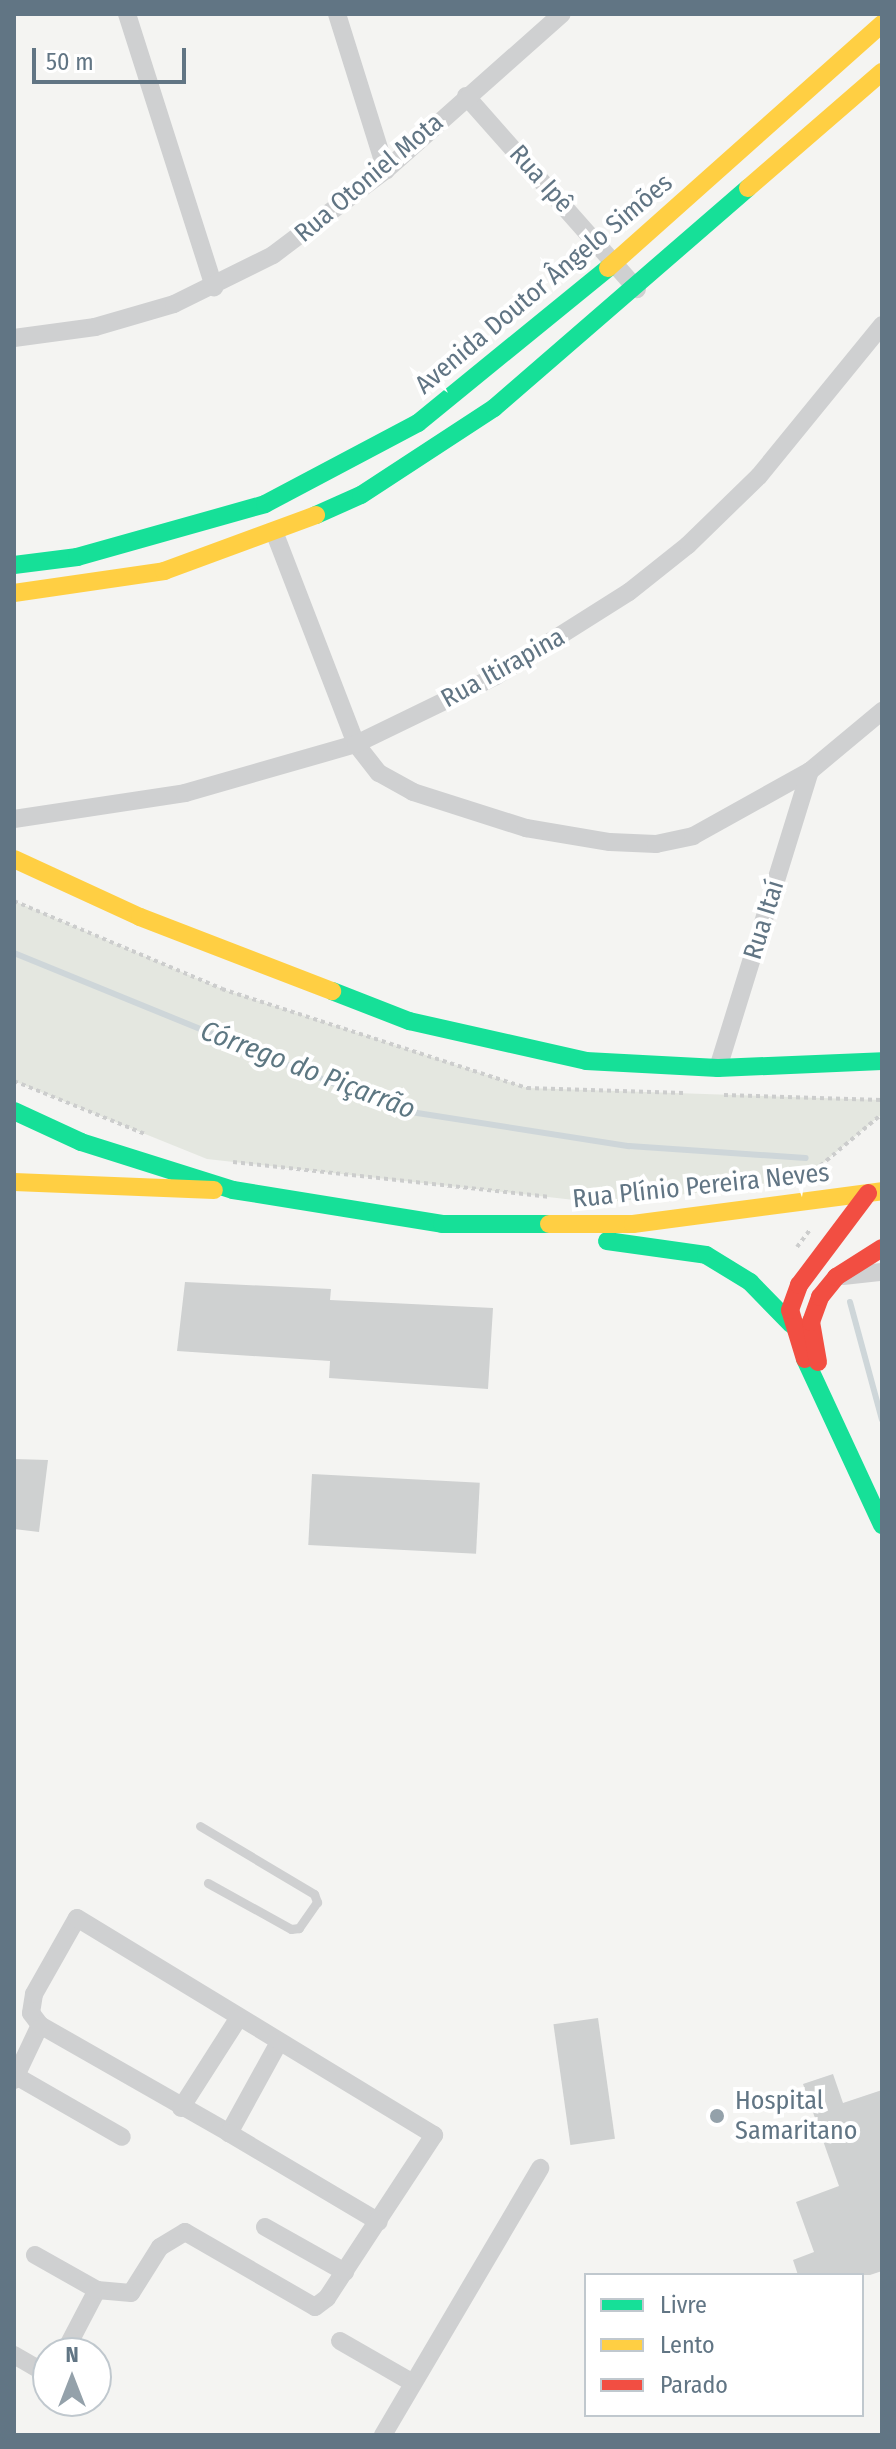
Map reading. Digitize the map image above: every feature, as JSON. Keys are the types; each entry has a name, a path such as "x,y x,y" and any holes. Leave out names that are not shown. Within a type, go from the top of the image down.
{"main road":[{"name":"Avenida Doutor Ângelo Simões","path":"14,565 159,536 277,498 418,423 472,385 615,263 882,24"},
{"path":"14,593 164,571 275,534 361,495 442,445 637,289 879,80"},
{"path":"14,859 140,917 409,1021 586,1061 718,1068 882,1061"},
{"name":"Rua Plínio Pereira Neves","path":"14,1111 81,1142 233,1190 368,1216 510,1228 633,1224 875,1192"},
{"path":"791,1324 794,1296 813,1266 875,1192 882,1174"},
{"path":"14,1182 233,1190"},
{"path":"510,1228 706,1255 750,1282 791,1324 826,1393 882,1525"},
{"path":"826,1393 811,1322 836,1277 882,1248"}],"street":[{"path":"127,14 214,287"},
{"path":"337,14 386,170"},
{"name":"Rua Otoniel Mota","path":"14,337 95,327 214,287 314,229 386,170 562,14"},
{"path":"850,52 879,80"},
{"name":"Rua Ipê","path":"466,96 637,289"},
{"name":"Rua Itirapina","path":"14,819 185,793 356,744 496,676 629,592 688,545 759,476 882,325"},
{"path":"275,534 356,744 379,773 413,792 526,828 610,842 656,844 693,836 810,771 882,711"},
{"name":"Rua Itaí","path":"718,1068 810,771"},
{"path":"836,1277 882,1272"},
{"path":"35,2255 97,2290 131,2293 160,2247 185,2232 315,2307 345,2272 379,2222 434,2135 278,2044 77,1918 34,1994 31,2013 40,2025 379,2222"},
{"path":"181,2108 238,2019"},
{"path":"40,2025 15,2078 122,2137"},
{"path":"229,2133 278,2044"},
{"path":"383,2435 540,2168"},
{"path":"265,2227 345,2272"},
{"path":"72,2337 97,2290"},
{"path":"340,2341 413,2383"},
{"path":"14,2355 32,2365"}],"lane":[{"path":"200,1826 314,1894 317,1902 295,1930 208,1883"}],"path":[{"path":"14,1081 147,1135"},
{"path":"800,1182 882,1114"},
{"path":"222,1161 554,1198"},
{"path":"813,1266 797,1247 824,1216 820,1200"}],"shaded area":[{"path":"14,901 222,989 527,1088 882,1100 882,1114 800,1182 601,1203 207,1159 14,1081"}],"building":[{"path":"185,1282 331,1289 330,1300 493,1308 488,1389 329,1378 330,1361 177,1351"},
{"path":"14,1459 48,1460 39,1532 14,1529"},
{"path":"312,1474 480,1483 476,1554 308,1545"},
{"path":"598,2018 615,2139 570,2145 553,2024"},
{"path":"833,2074 843,2103 882,2090 882,2271 870,2275 797,2273 793,2260 814,2252 796,2202 839,2186 803,2084"}],"waterway":[{"name":"Córrego do Piçarrão","path":"14,953 398,1110 629,1146 806,1158"},
{"name":"Córrego do Piçarrão","path":"850,1302 882,1420"}],"traffic: fast":[{"path":"316,515 361,495 494,408 748,188"},
{"path":"14,565 77,557 265,504 418,423 608,268"},
{"path":"332,991 409,1021 586,1061 718,1068 882,1061"},
{"path":"14,1111 81,1142 233,1190 442,1224 549,1224"},
{"path":"607,1241 706,1255 750,1282 791,1324"},
{"path":"805,1359 882,1525"}],"traffic: slow":[{"path":"608,268 882,24"},
{"path":"748,188 882,72"},
{"path":"14,593 164,571 316,515"},
{"path":"14,859 140,917 332,991"},
{"path":"14,1182 214,1190"},
{"path":"549,1224 633,1224 882,1191"}],"traffic: jam":[{"path":"805,1359 790,1310 799,1285 868,1193"},
{"path":"818,1362 811,1322 820,1297 836,1277 882,1248"}],"place":[{"name":"Hospital Samaritano","path":"717,2116"}]}
